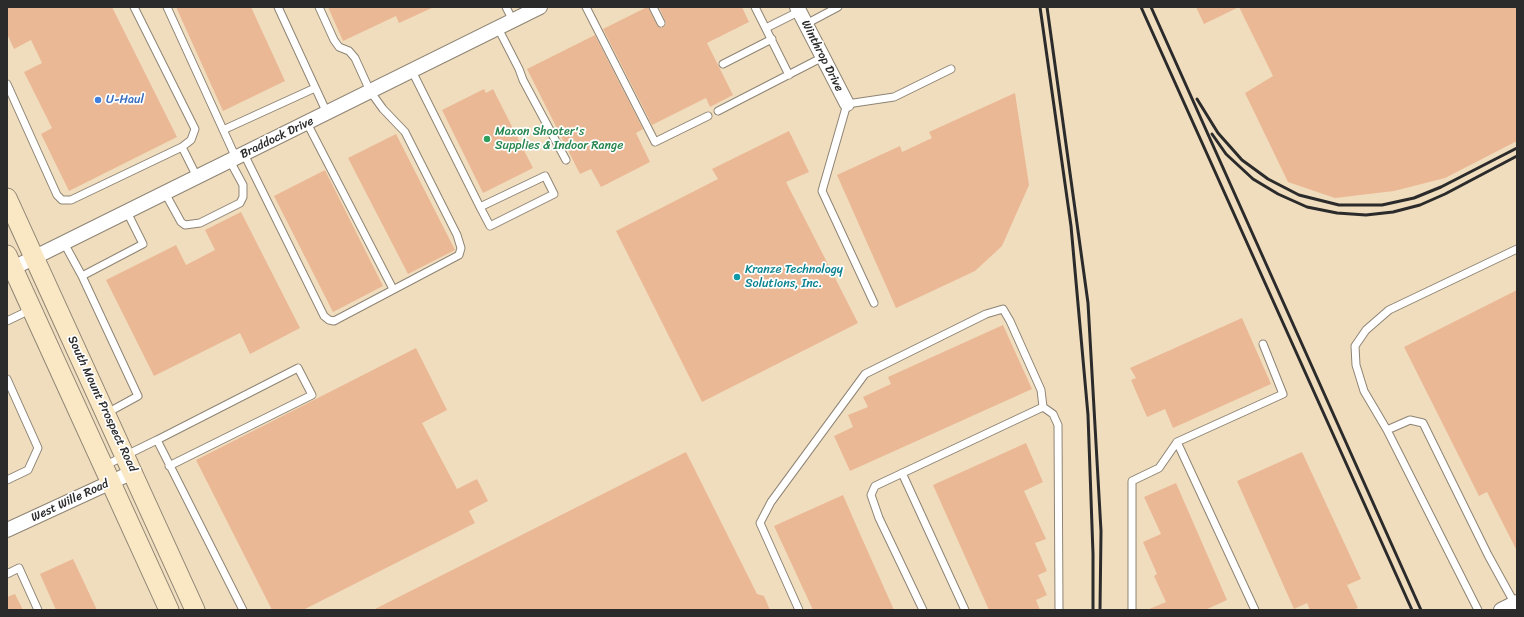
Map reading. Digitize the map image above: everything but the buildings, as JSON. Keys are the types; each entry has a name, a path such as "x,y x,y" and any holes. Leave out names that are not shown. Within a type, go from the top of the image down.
{"main road":[{"name":"South Mount Prospect Road","path":"7,198 195,610"},
{"name":"South Mount Prospect Road","path":"10,261 169,610"}],"street":[{"name":"Braddock Drive","path":"10,261 34,258 540,7"},
{"name":"Winthrop Drive","path":"799,9 847,104"},
{"name":"West Wille Road","path":"7,530 108,474 133,472"},
{"path":"1501,610 1516,604"}],"lane":[{"path":"7,84 57,195 62,200 71,200 182,147 191,140 195,129 134,7"},
{"path":"167,7 223,130 237,157 257,179 324,316 328,320 334,321 459,255 461,248 457,235 405,132 383,109 370,91 355,58 349,51 339,47 334,40 319,7"},
{"path":"278,7 327,113"},
{"path":"506,7 513,21"},
{"path":"586,7 655,142 708,116"},
{"path":"653,7 661,23"},
{"path":"755,7 790,75"},
{"path":"806,24 838,7"},
{"path":"766,28 799,9"},
{"path":"498,28 523,80 566,160"},
{"path":"723,64 772,39"},
{"path":"718,111 823,57"},
{"path":"874,303 822,191 847,104 894,97 951,70"},
{"path":"412,71 480,208 490,226 554,194 545,176 480,208"},
{"path":"223,130 315,88"},
{"path":"307,123 393,289"},
{"path":"182,147 197,177"},
{"path":"165,193 181,222 185,225 200,223 240,203 243,197 243,185 237,157"},
{"path":"82,276 143,244 127,212"},
{"path":"64,243 82,276 138,396 106,414"},
{"path":"1478,610 1387,430 1364,391 1356,366 1355,346 1366,330 1389,310 1517,249"},
{"path":"7,321 32,309"},
{"path":"799,610 760,523 771,502 864,374 986,314 1003,309 1010,320 1041,390 1043,407 1053,414 1058,425 1059,610"},
{"path":"1132,610 1132,481 1159,468 1177,442 1283,394 1263,344"},
{"path":"108,474 125,456 298,368 312,395 169,466"},
{"path":"7,379 38,448 28,470 7,480"},
{"path":"923,610 879,518 871,495 875,486 1043,407"},
{"path":"1387,430 1410,420 1423,422 1488,556 1516,604"},
{"path":"156,440 243,610"},
{"path":"1177,442 1255,610"},
{"path":"902,473 965,610"},
{"path":"7,574 19,568 38,610"}],"railway":[{"path":"1040,7 1071,226 1088,415 1093,554 1093,610"},
{"path":"1047,7 1088,303 1101,531 1100,610"},
{"path":"1141,7 1412,610"},
{"path":"1151,7 1421,610"},
{"path":"1197,99 1218,133 1242,160 1268,179 1299,195 1339,205 1382,205 1414,198 1441,187 1517,148"},
{"path":"1212,134 1226,154 1253,179 1278,194 1307,207 1337,213 1366,215 1393,212 1420,205 1445,194 1517,156"}],"place":[{"name":"U-Haul","path":"98,100"},
{"name":"Maxon Shooter's Supplies & Indoor Range","path":"487,139"},
{"name":"Kranze Technology Solutions, Inc.","path":"737,277"}]}
